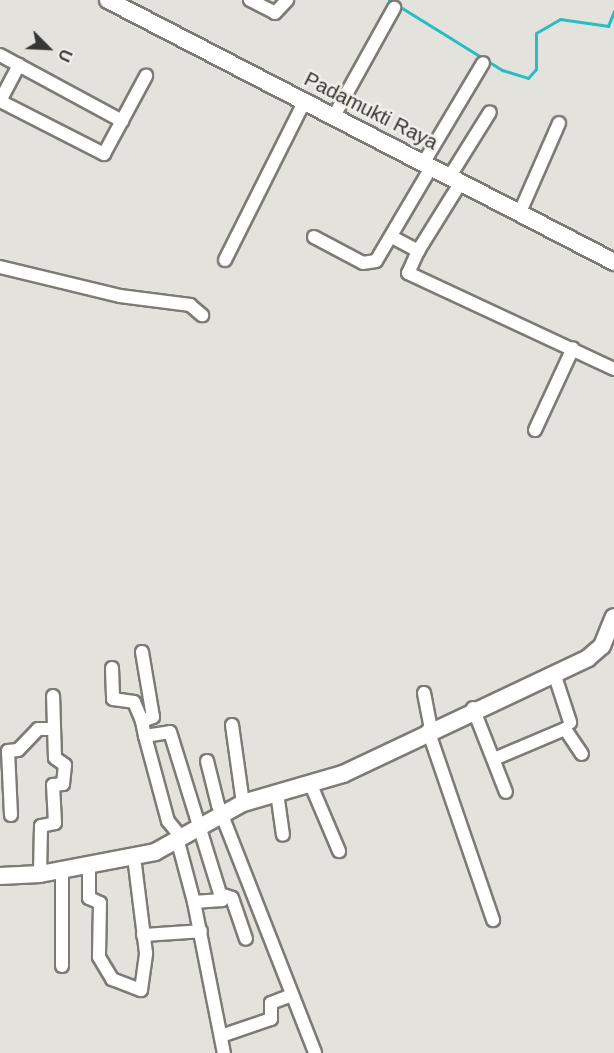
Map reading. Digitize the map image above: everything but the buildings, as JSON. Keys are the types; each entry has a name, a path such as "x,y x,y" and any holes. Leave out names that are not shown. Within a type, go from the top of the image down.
{"street":[{"path":"250,0 275,13 287,0"},
{"name":"Padamukti Raya","path":"115,2 614,262"},
{"path":"334,116 394,8"},
{"path":"0,55 122,121"},
{"path":"314,237 363,263 376,261 392,237 428,164 483,63"},
{"path":"19,65 0,101 102,154 146,76"},
{"path":"225,260 305,100"},
{"path":"490,112 408,273 614,369"},
{"path":"520,212 559,123"},
{"path":"392,237 418,251"},
{"path":"0,267 120,296 190,305 202,315"},
{"path":"535,430 573,348"},
{"path":"0,876 40,869 62,871 134,857 179,836 195,819 242,800 311,785 430,725 608,649 614,617"},
{"path":"142,651 153,717 142,721"},
{"path":"112,668 112,698 134,702 142,721 168,821 179,836 201,931 224,1053"},
{"path":"554,673 570,722"},
{"path":"424,693 430,725 494,920"},
{"path":"40,869 41,826 56,822 52,785 64,782 65,763 55,758 53,696"},
{"path":"473,708 506,792"},
{"path":"232,725 242,800"},
{"path":"10,815 8,751 18,750 38,729 54,729"},
{"path":"494,759 565,729 582,754"},
{"path":"145,736 170,732 195,819 223,895 222,900 194,902"},
{"path":"207,761 220,810 315,1053"},
{"path":"311,785 339,851"},
{"path":"277,794 283,835"},
{"path":"89,864 88,898 100,903 99,957 112,979 139,990 143,934 134,857"},
{"path":"62,871 62,966"},
{"path":"223,895 232,898 246,939"},
{"path":"143,934 201,931"},
{"path":"221,1036 271,1019 271,1003 292,995"}],"waterway":[{"path":"389,0 502,70 528,78 536,69 536,33 560,19 608,26 614,11"}]}
